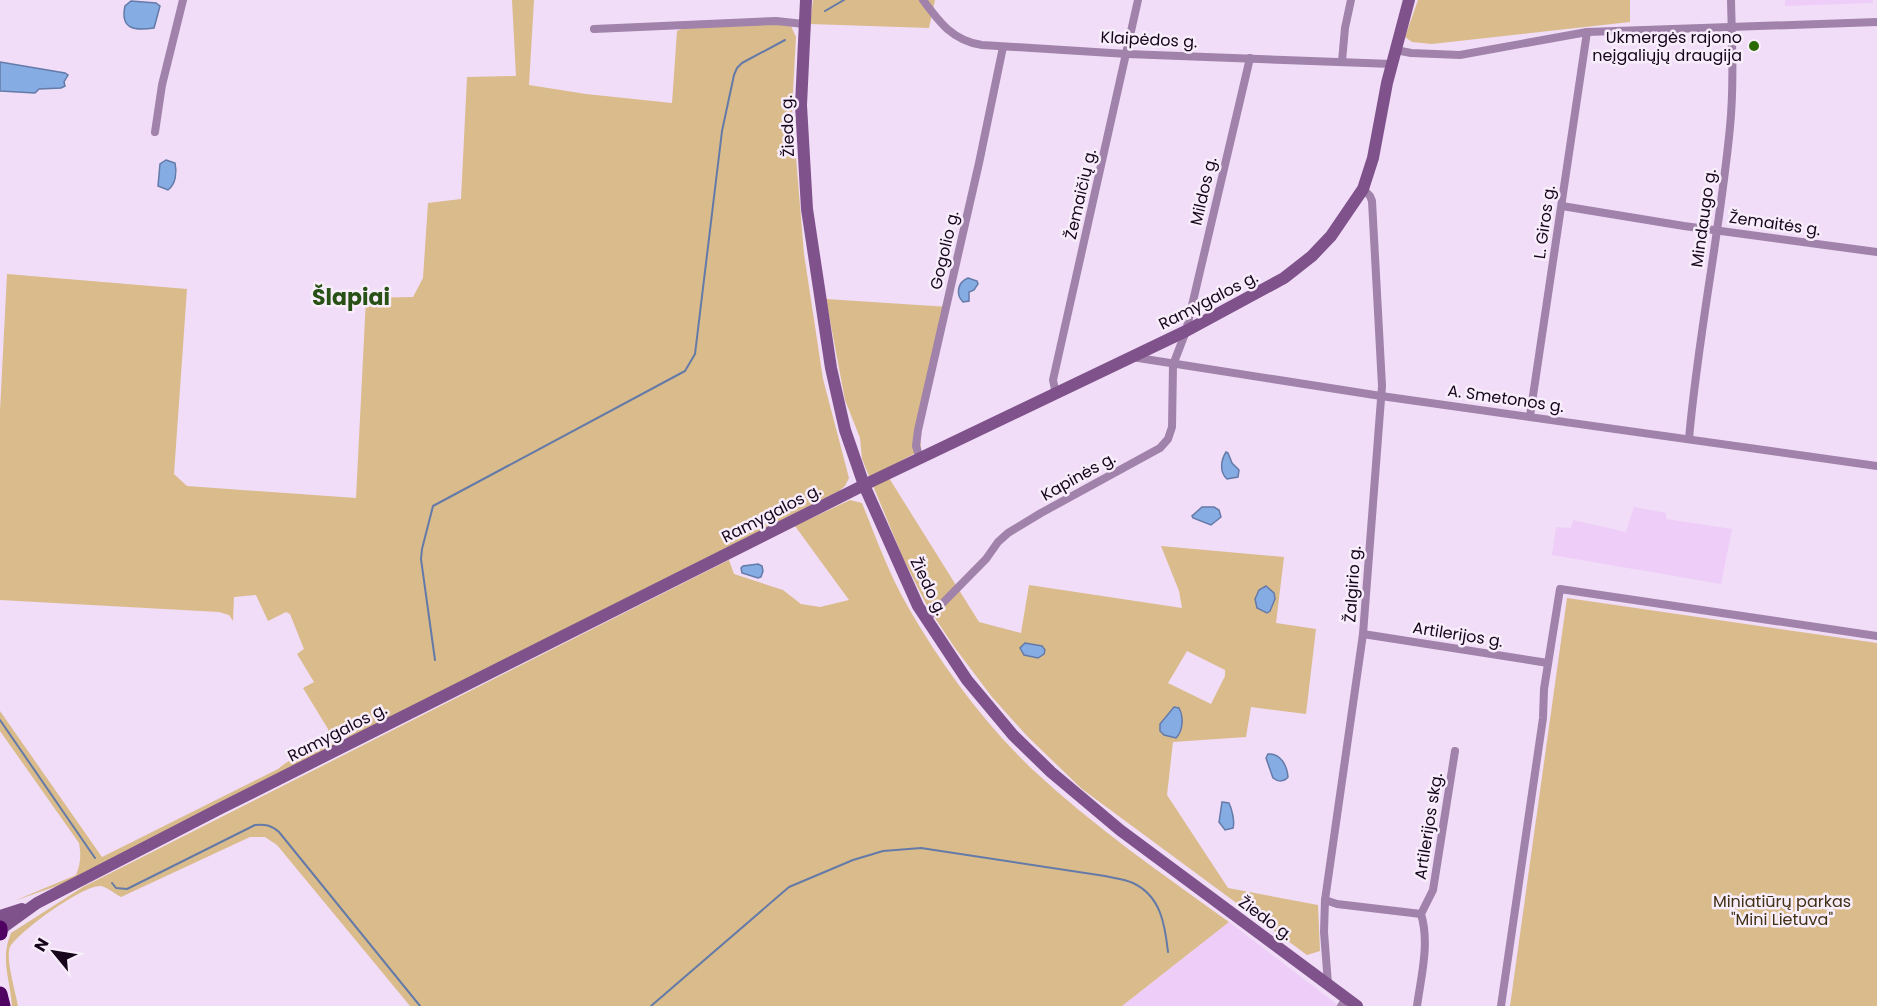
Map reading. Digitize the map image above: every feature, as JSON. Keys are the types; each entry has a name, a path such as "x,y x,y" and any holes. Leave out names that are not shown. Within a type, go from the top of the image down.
{"highway":[{"path":"0,928 0,933"},
{"path":"0,994 3,1006"}],"main road":[{"name":"Žiedo g.","path":"806,0 802,117 807,209 831,368 845,430 864,485 926,620 967,680 1013,735 1058,779 1120,830 1328,984 1344,1002 1357,1006"},
{"name":"Ramygalos g.","path":"0,933 37,903 221,808 864,485 1186,331 1284,278 1312,256 1331,236 1363,189 1409,0"},
{"path":"0,916 37,903"}],"street":[{"path":"155,132 162,85 183,0"},
{"name":"Klaipėdos g.","path":"923,0 943,26 958,38 974,44 1127,54 1392,64"},
{"name":"Žemaičių g.","path":"1056,394 1053,380 1138,0"},
{"path":"1342,61 1345,28 1351,0"},
{"name":"Mindaugo g.","path":"1689,439 1730,125 1731,0"},
{"path":"594,29 776,21 804,24"},
{"path":"1396,50 1460,55 1587,32 1877,22"},
{"name":"L. Giros g.","path":"1530,416 1587,32"},
{"name":"Gogolio g.","path":"920,459 916,446 918,430 1003,47"},
{"name":"Mildos g.","path":"1186,331 1250,58"},
{"name":"Žalgirio g.","path":"1328,984 1324,932 1325,900 1363,634 1382,386 1372,201 1363,189"},
{"name":"Žemaitės g.","path":"1562,206 1877,252"},
{"name":"Kapinės g.","path":"926,620 986,560 998,542 1008,533 1164,444 1172,427 1173,365 1186,331"},
{"name":"A. Smetonos g.","path":"1132,357 1381,396 1877,466"},
{"path":"1502,1006 1543,718 1544,689 1560,589 1877,636"},
{"name":"Artilerijos g.","path":"1363,634 1548,663"},
{"name":"Artilerijos skg.","path":"1421,914 1433,890 1455,751"},
{"path":"1325,900 1337,904 1421,914 1424,923 1424,962 1417,1006"}],"shaded area":[{"path":"1785,0 1873,0 1873,3 1785,6"},
{"path":"1634,507 1666,513 1666,519 1732,529 1721,584 1552,555 1556,527 1571,528 1573,520 1626,532"},
{"path":"1229,922 1339,1006 1122,1006"}],"green space":[{"path":"512,0 534,0 529,85 586,94 672,103 677,31 689,26 775,24 791,26 796,37 792,109 804,254 823,379 849,478 845,486 349,738 337,734 339,741 337,745 71,881 14,901 76,875 80,863 80,851 79,843 0,731 0,711 102,857 278,769 327,739 328,729 303,688 314,682 297,654 304,649 290,614 286,612 268,621 256,595 234,597 233,621 229,615 219,612 0,600 0,411 7,274 187,289 174,474 187,486 356,498 366,298 413,297 423,278 428,203 461,199 467,77 516,76"},
{"path":"813,0 935,0 929,28 810,24"},
{"path":"1418,0 1630,0 1630,22 1432,44 1412,42 1405,37"},
{"path":"826,299 949,307 920,431 921,450 884,470 979,622 1021,633 1029,585 1182,608 1179,591 1161,546 1284,557 1276,623 1316,629 1306,714 1251,707 1246,737 1173,742 1167,795 1228,888 1318,905 1320,951 1307,955 1082,789 1028,737 992,697 927,606 903,558 862,459 860,438 845,400","holes":["1187,651 1225,670 1225,676 1211,704 1168,683","1182,713 1180,733 1160,724 1166,716"]},
{"path":"850,500 862,503 895,582 921,629 949,672 980,713 1014,751 1055,790 1128,849 1229,922 1122,1006 410,1006 277,845 265,837 250,837 121,897 101,886 93,887 52,910 25,931 10,947 10,967 18,1006 12,1006 6,961 11,933 83,887 729,560 734,574 783,590 801,604 820,607 849,600 795,526"},
{"name":"Miniatiūrų parkas \"Mini Lietuva\"","path":"1567,598 1877,643 1877,1006 1510,1006"}],"water":[{"path":"131,1 156,3 160,6 154,28 140,29 127,24 124,14 125,6"},
{"path":"0,62 65,73 68,75 64,82 65,86 39,89 35,93 0,91"},
{"path":"166,160 175,163 176,170 174,181 168,190 158,186 160,164"},
{"path":"968,278 977,281 978,284 974,290 969,292 969,301 963,302 959,295 959,288"},
{"path":"1226,452 1239,470 1238,477 1227,479 1224,476 1222,462"},
{"path":"1202,507 1214,507 1219,510 1221,517 1211,525 1193,518 1192,516"},
{"path":"758,564 762,566 761,577 742,573 743,566"},
{"path":"1266,586 1274,593 1275,599 1267,613 1257,608 1255,599 1259,590"},
{"path":"1025,643 1042,646 1045,650 1044,654 1038,658 1024,655 1020,648"},
{"path":"1174,707 1179,708 1182,720 1180,732 1176,738 1164,735 1160,731 1160,724"},
{"path":"1268,754 1273,754 1283,761 1288,777 1286,779 1281,781 1273,778 1266,758"},
{"path":"1222,802 1229,803 1233,828 1225,830 1219,822"}],"waterway":[{"path":"825,11 844,0"},
{"path":"435,660 421,559 433,506 685,371 695,354 722,131 734,75 742,63 785,40"},
{"path":"0,720 95,858"},
{"path":"112,883 116,888 127,889 255,825 271,826 279,832 420,1006"},
{"path":"651,1006 789,887 853,860 883,851 921,848 1105,876 1130,882 1150,895 1156,903 1163,922 1168,952"}],"place":[{"name":"Ukmergės rajono neįgaliųjų draugija","path":"1754,46"}],"district":[{"name":"Šlapiai","path":"351,297"}]}
